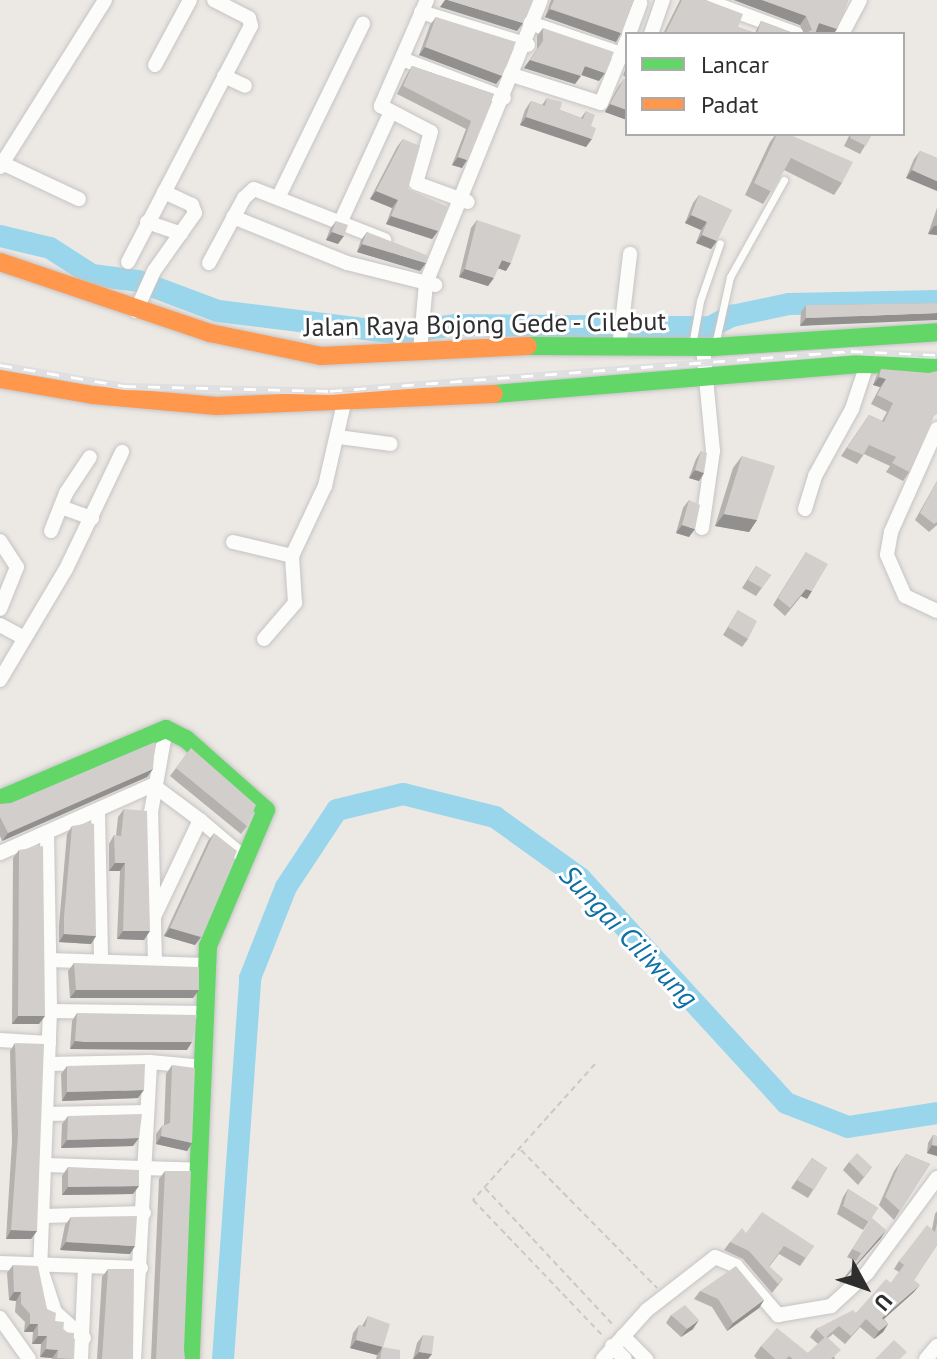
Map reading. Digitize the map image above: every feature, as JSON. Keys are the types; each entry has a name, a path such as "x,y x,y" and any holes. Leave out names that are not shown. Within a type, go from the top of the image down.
{"street":[{"path":"79,199 1,165 105,0"},
{"path":"128,262 252,22 214,0"},
{"path":"420,348 422,320 435,258 464,201 541,0"},
{"path":"533,24 549,0"},
{"path":"705,0 792,32"},
{"path":"843,32 860,0"},
{"path":"155,65 184,2"},
{"path":"629,32 636,2 662,5 652,32"},
{"path":"464,201 416,183 431,132 390,114 381,103 424,6 525,45"},
{"path":"278,198 363,24"},
{"path":"513,75 599,103 620,80 624,47 533,24"},
{"path":"402,59 505,98"},
{"path":"224,76 245,86"},
{"path":"340,223 390,114"},
{"path":"209,263 233,217 254,189 399,245"},
{"path":"139,305 151,276 195,208 164,192"},
{"path":"233,217 347,263 431,284"},
{"path":"147,222 181,234"},
{"path":"619,340 630,254"},
{"name":"Jalan Raya Bojong Gede - Cilebut","path":"0,262 297,354 619,340 704,342 937,332"},
{"path":"702,528 713,451 713,412 704,380 704,342"},
{"path":"805,509 815,476 852,409 867,364"},
{"path":"0,379 176,403 344,403 704,380 867,364 937,365"},
{"path":"264,639 295,603 289,572 292,556 325,486 339,437 344,403"},
{"path":"937,429 891,532 887,555 905,596 937,611"},
{"path":"339,437 391,444"},
{"path":"0,680 92,518 122,452"},
{"path":"51,531 90,457"},
{"path":"61,507 92,518"},
{"path":"0,541 17,567 0,609"},
{"path":"233,542 292,556"},
{"path":"0,625 23,637"},
{"path":"155,961 153,785 166,729"},
{"path":"0,799 166,729 186,739 266,810 218,916 206,965 191,1359"},
{"path":"0,853 153,785"},
{"path":"153,785 246,859"},
{"path":"98,812 101,960"},
{"path":"153,919 200,820"},
{"path":"47,834 50,1011 40,1266 55,1312 84,1338"},
{"path":"49,960 206,965"},
{"path":"50,1011 206,1013"},
{"path":"0,1040 49,1043"},
{"path":"48,1064 150,1062 204,1067"},
{"path":"134,1359 150,1062"},
{"path":"47,1114 147,1112"},
{"path":"45,1165 200,1170"},
{"path":"603,1359 665,1296 708,1261 721,1257 778,1315 831,1306 867,1273 937,1178"},
{"path":"44,1216 144,1213"},
{"path":"0,1263 141,1268"},
{"path":"81,1359 85,1267"},
{"path":"0,1318 29,1359"},
{"path":"618,1341 625,1359"},
{"path":"618,1341 646,1359"},
{"path":"926,1359 937,1346"}],"lane":[{"path":"704,342 724,304 730,277 784,180"},
{"path":"704,342 700,301 720,243"}],"path":[{"path":"595,1064 473,1200 618,1341"},
{"path":"520,1149 665,1296"},
{"path":"484,1188 618,1341"}],"building":[{"path":"448,0 533,0 523,23"},
{"path":"554,0 634,0 621,33 550,9"},
{"path":"682,0 706,0 743,14 738,27 752,32 666,32"},
{"path":"762,0 848,0 837,29 819,23 816,32 808,32 812,30 806,16"},
{"path":"436,17 516,42 502,76 425,47"},
{"path":"761,21 791,32 758,32"},
{"path":"543,28 614,52 605,73 585,66 581,76 530,60 543,41"},
{"path":"412,66 494,94 467,160 458,157 471,121 403,86"},
{"path":"624,79 625,79 625,109 610,104"},
{"path":"547,98 562,102 560,110 583,119 586,111 595,115 591,126 596,128 592,139 526,117 531,101 545,106"},
{"path":"776,136 793,136 853,162 842,183 791,158 772,192 754,183"},
{"path":"851,136 871,136 866,146"},
{"path":"403,139 420,146 408,189 448,207 438,231 391,216 398,200 376,191"},
{"path":"920,151 937,158 937,181 912,170"},
{"path":"699,195 732,210 717,241 702,235 707,222 691,215"},
{"path":"477,220 521,235 511,263 502,260 494,278 465,269"},
{"path":"336,221 348,225 344,236 332,232"},
{"path":"367,232 429,256 426,263 362,244"},
{"path":"937,303 937,313 806,318 806,305"},
{"path":"881,369 937,371 937,414 909,472 892,463 896,457 869,445 863,455 847,448 869,415 884,422 893,403 877,395 886,379 879,377"},
{"path":"701,451 707,453 704,473 695,470"},
{"path":"742,456 775,466 757,520 724,514"},
{"path":"937,481 937,522 934,524 920,513"},
{"path":"689,500 700,505 695,529 682,525"},
{"path":"806,552 828,564 812,591 806,589 790,608 778,598"},
{"path":"756,566 771,575 762,588 748,580"},
{"path":"738,610 757,621 748,639 728,627"},
{"path":"155,742 153,769 8,833 0,817 0,804 11,803"},
{"path":"191,748 256,805 247,826 176,768"},
{"path":"124,809 147,811 150,931 123,931 125,863 115,863 114,835 121,836"},
{"path":"94,824 96,936 64,934 72,826"},
{"path":"214,833 237,851 201,937 170,928"},
{"path":"43,846 45,1016 18,1016 19,850"},
{"path":"74,963 199,967 199,990 76,990"},
{"path":"77,1013 197,1015 192,1042 84,1042 75,1041"},
{"path":"15,1043 44,1044 37,1231 11,1230 18,1134"},
{"path":"145,1064 144,1090 67,1092 67,1066"},
{"path":"172,1065 195,1068 192,1143 161,1136 162,1126 170,1123"},
{"path":"142,1114 139,1138 67,1140 68,1116"},
{"path":"933,1135 937,1136 937,1146 932,1145"},
{"path":"857,1153 872,1167 864,1177 849,1162"},
{"path":"906,1154 930,1164 900,1211 885,1197"},
{"path":"812,1158 827,1168 814,1190 797,1180"},
{"path":"68,1167 139,1170 139,1186 68,1187"},
{"path":"165,1171 191,1171 185,1359 156,1359"},
{"path":"848,1189 878,1208 869,1222 843,1206"},
{"path":"762,1212 814,1246 806,1258 784,1246 769,1266 783,1279 778,1284 749,1251 730,1242 742,1228 746,1233"},
{"path":"137,1216 135,1246 66,1242 71,1217"},
{"path":"872,1218 886,1230 845,1277 861,1253 852,1249"},
{"path":"937,1223 937,1245 914,1280 920,1285 882,1318 888,1324 879,1331 866,1319 851,1336 839,1326 825,1338 816,1329 853,1310 856,1313 886,1279 891,1283 904,1265 899,1261 927,1225 935,1232"},
{"path":"13,1265 38,1266 47,1309 56,1313 55,1321 64,1322 63,1332 74,1333 73,1359 57,1358 58,1350 46,1349 47,1336 38,1336 38,1324 30,1324 30,1314 21,1304 21,1292 14,1292"},
{"path":"736,1266 764,1300 733,1323 718,1299 700,1291"},
{"path":"108,1269 134,1269 133,1359 102,1359"},
{"path":"685,1305 699,1320 687,1329 671,1315"},
{"path":"368,1316 390,1324 383,1347 356,1340 359,1325 365,1327"},
{"path":"777,1328 808,1353 826,1336 841,1350 831,1359 793,1359 789,1356 775,1359 761,1346"},
{"path":"423,1335 434,1336 432,1354 419,1352"},
{"path":"894,1340 907,1352 900,1359 875,1359"},
{"path":"382,1347 400,1350 400,1359 380,1359"}],"waterway":[{"path":"0,236 50,248 92,275 138,281 218,311 398,333 456,325 710,327 732,316 789,304 937,301"},
{"name":"Sungai Ciliwung","path":"223,1359 250,978 286,887 337,810 403,794 495,817 580,878 786,1103 848,1127 937,1113"}],"railway":[{"path":"0,365 124,386 330,391 851,351 937,355"}],"traffic: fast":[{"path":"528,346 714,347 937,332"},
{"path":"494,394 857,364 937,365"},
{"path":"0,799 166,729 186,739 266,810 208,946 191,1359"}],"traffic: slow":[{"path":"0,262 210,333 321,356 528,346"},
{"path":"0,379 93,395 217,406 494,394"}]}
